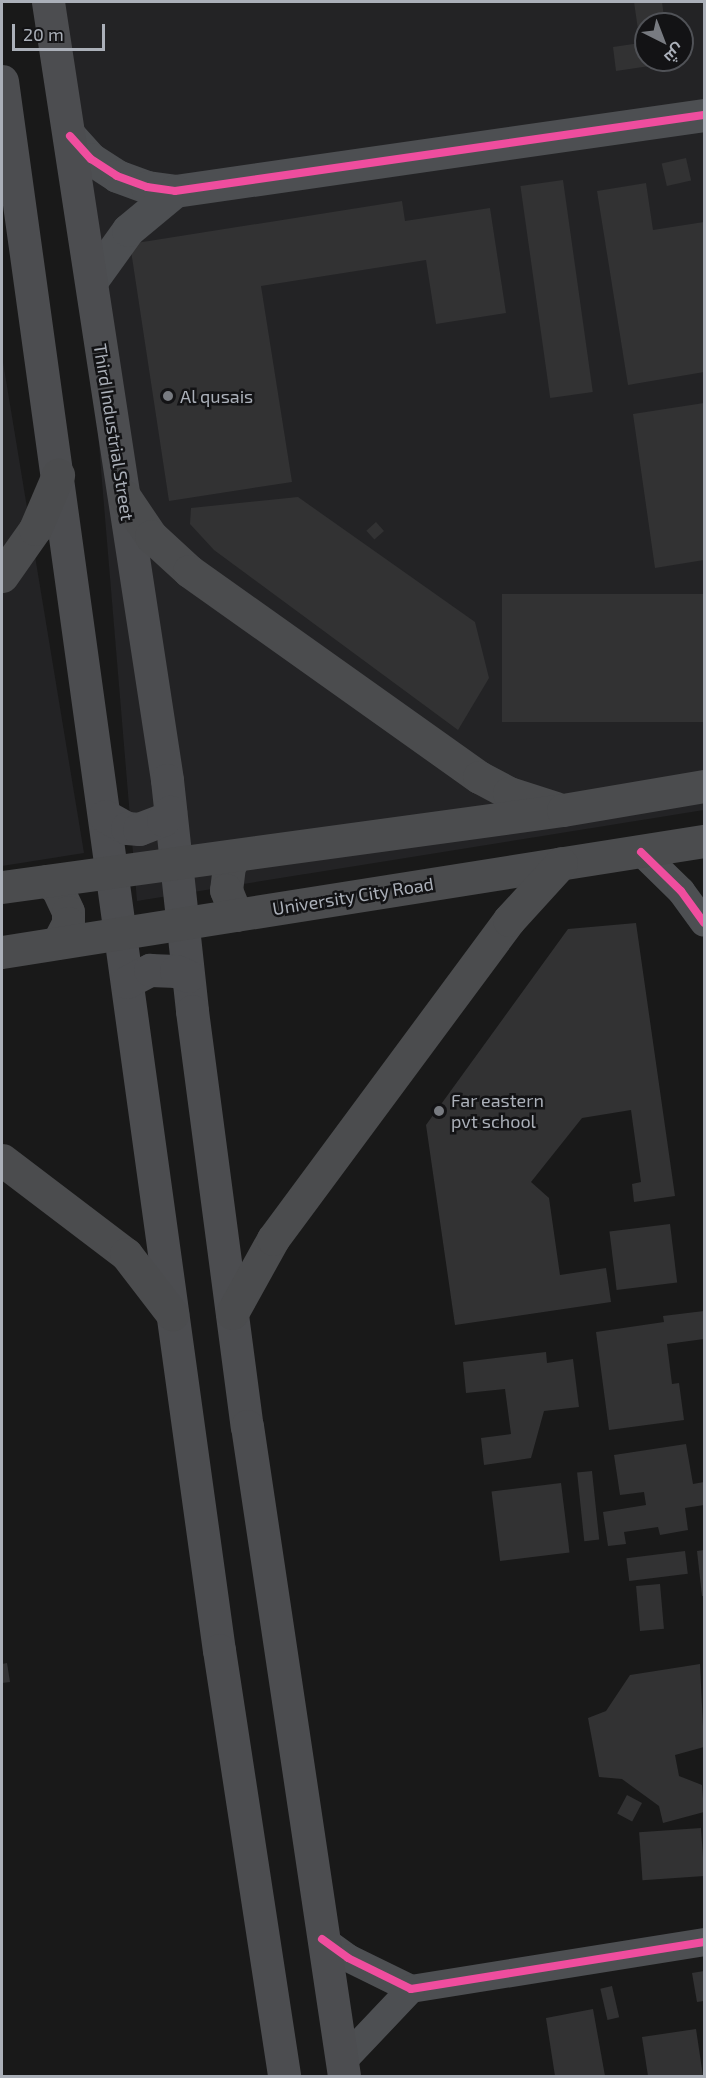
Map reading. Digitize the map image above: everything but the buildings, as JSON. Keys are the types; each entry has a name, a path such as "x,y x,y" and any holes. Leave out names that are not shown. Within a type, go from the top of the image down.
{"main road":[{"name":"Third Industrial Street","path":"48,2 92,280 170,812 188,976 232,1313 322,1939 343,2069"},
{"path":"2,81 172,1314 284,2076"},
{"path":"2,576 35,529 58,475"},
{"path":"124,496 169,554 302,652 494,786 563,810"},
{"path":"2,887 563,810 705,786"},
{"path":"105,816 121,826 139,829 163,820 170,812"},
{"name":"University City Road","path":"2,952 705,841"},
{"path":"235,856 226,890 236,915"},
{"path":"232,1313 259,1261 286,1222 509,920 561,863"},
{"path":"47,881 57,888 68,912 68,923 58,943"},
{"path":"127,982 150,970 170,970 188,976"},
{"path":"2,1160 126,1254 172,1314"}],"street":[{"path":"70,136 91,159 117,176 147,187 175,191 705,115"},
{"path":"92,280 128,230 175,191"},
{"path":"642,852 681,891 705,923"},
{"path":"322,1939 348,1958 411,1989 705,1942"},
{"path":"343,2069 411,1989"}],"shaded area":[{"path":"62,2 704,2 704,810 137,901"},
{"path":"2,356 84,853 2,866"}],"cycle path":[{"path":"70,136 91,159 117,176 147,187 175,191 704,115"},
{"path":"641,852 681,891 704,923"},
{"path":"322,1939 348,1958 411,1989 704,1942"}],"place":[{"name":"Al qusais","path":"168,396"},
{"name":"Far eastern pvt school","path":"439,1111"}]}
